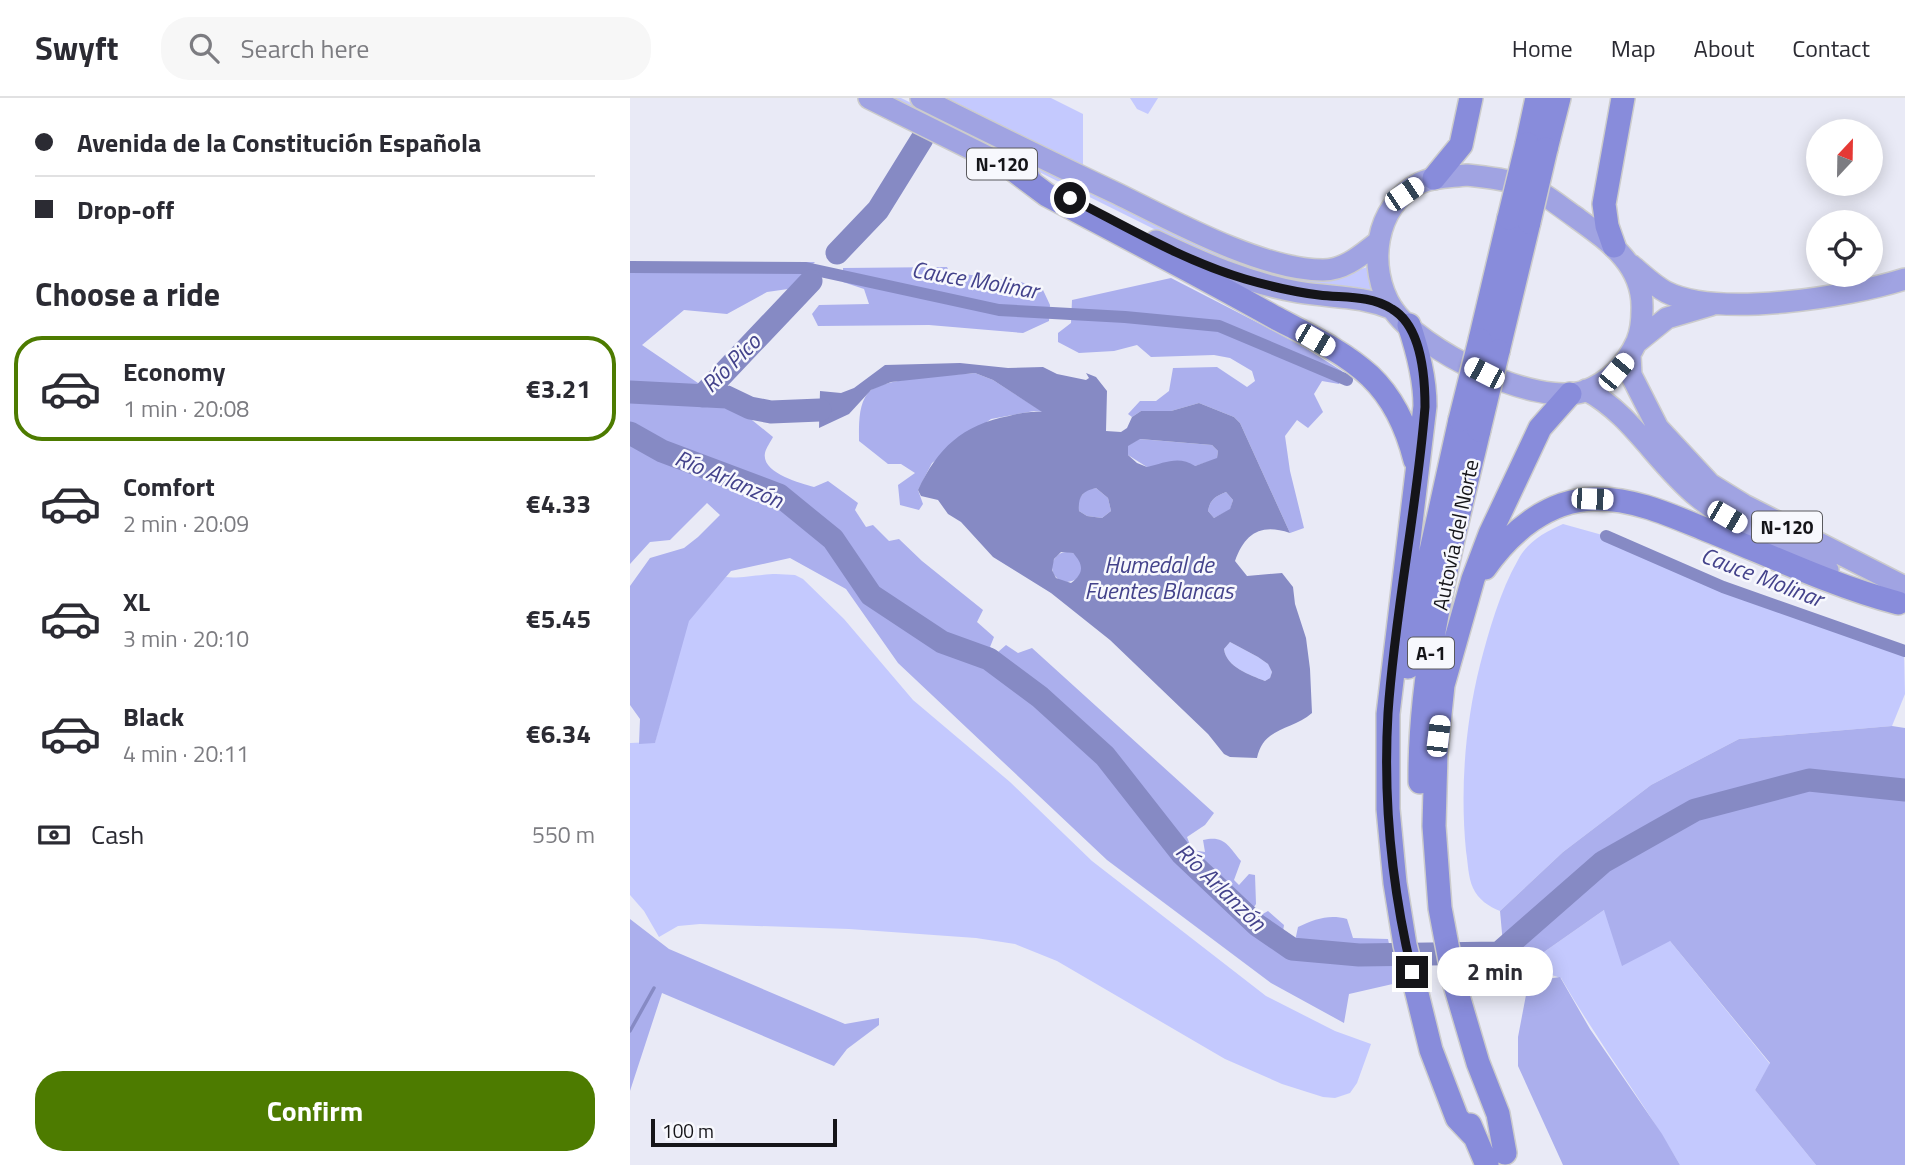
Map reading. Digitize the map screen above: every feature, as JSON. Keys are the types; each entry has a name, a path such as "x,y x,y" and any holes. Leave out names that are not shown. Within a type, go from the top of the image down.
{"highway":[{"name":"N-120","path":"869,98 1191,258 1242,278 1297,292 1372,300 1401,317 1450,356 1484,373 1535,391 1557,395 1578,392 1614,408 1664,464 1697,496 1719,512 1787,550 1903,599"},
{"path":"1434,178 1461,145 1471,98"},
{"name":"A-1","path":"1536,147 1537,98"},
{"name":"A-1","path":"1536,147 1559,98"},
{"path":"1614,246 1607,226 1604,204 1623,98"},
{"name":"N-120","path":"933,104 1198,233 1252,255 1306,268 1335,269 1353,261 1378,242"},
{"name":"Autovía del Norte","path":"1416,880 1420,819 1420,742 1433,638 1470,425 1536,147"},
{"path":"1015,170 1047,195 1266,312 1353,362 1383,390 1400,417 1416,463 1417,486"},
{"name":"N-120","path":"1401,317 1381,284 1377,265 1378,242 1386,217 1404,194 1434,178 1478,176 1499,178 1527,186 1550,199 1614,246 1630,264 1642,298 1642,318 1633,349 1631,375 1658,428 1710,484 1903,599"},
{"path":"1630,264 1668,293 1716,304"},
{"path":"1501,1161 1477,1090 1450,1042 1405,945 1416,880 1434,826 1436,753 1444,685 1466,605 1490,534 1540,428 1578,392 1598,386 1616,372 1633,349 1667,318 1716,304 1824,298 1905,279"},
{"path":"1401,317 1419,354 1425,391 1417,486 1388,714 1388,809 1416,880 1444,933 1457,1118 1501,1161"},
{"path":"1466,605 1485,568 1503,544 1522,528 1550,510 1568,503 1592,499 1618,500 1654,509 1868,596 1903,599"}],"shaded area":[{"path":"890,98 901,98 1060,175 1331,279 1367,267 1371,290 1291,282 1235,265 1162,233"},
{"path":"947,98 1051,98 1083,114 1083,166"},
{"path":"1130,98 1158,98 1148,114 1137,109"},
{"path":"815,262 788,289 767,292 727,314 684,310 642,345 698,383 721,395 773,437 765,460 775,471 791,480 814,487 828,481 858,503 855,510 866,527 873,525 889,541 899,539 983,610 977,622 994,637 990,647 998,652 1006,645 1018,653 1032,648 1214,813 1205,825 1187,837 1192,850 1205,852 1203,840 1210,839 1221,840 1229,846 1241,861 1234,880 1239,885 1249,874 1255,875 1256,904 1252,910 1259,916 1268,911 1284,925 1282,938 1295,941 1298,927 1334,917 1347,919 1353,938 1388,939 1397,983 1349,994 1344,1023 1271,983 1107,860 898,663 846,589 790,558 731,571 689,621 655,743 639,744 640,719 630,705 630,586 650,558 684,548 720,515 707,503 670,540 650,542 630,564 630,263"},
{"path":"947,267 955,286 964,287 964,274 1021,282 1043,290 1050,305 1049,321 1023,333 929,325 818,326 812,314 819,305 869,304 864,289 843,282 843,268"},
{"path":"1171,278 1299,344 1342,371 1339,384 1322,381 1314,394 1323,412 1308,428 1297,420 1285,436 1290,471 1304,528 1290,533 1240,423 1234,417 1199,403 1171,411 1141,411 1132,417 1128,414 1140,401 1156,401 1169,391 1173,368 1217,367 1247,387 1255,381 1252,371 1230,358 1214,355 1151,357 1137,345 1114,351 1079,353 1058,342 1058,333 1071,323 1072,300"},
{"path":"975,373 993,380 1043,412 1034,411 991,419 932,463 918,490 923,504 919,510 900,505 898,485 915,473 901,464 888,464 859,441 862,403 868,393 887,383"},
{"path":"1139,439 1212,445 1218,451 1217,459 1195,466 1147,467 1128,455 1127,446"},
{"path":"1096,488 1108,498 1111,511 1102,518 1087,516 1079,511 1078,500 1086,490"},
{"path":"1226,492 1233,500 1230,510 1214,518 1208,511 1210,504"},
{"path":"1563,524 1606,536 1723,587 1904,651 1905,694 1892,726 1739,739 1651,785 1563,852 1500,911 1478,896 1471,884 1468,870 1464,828 1464,781 1471,711 1487,639 1500,598 1512,572 1531,543"},
{"path":"1067,552 1078,556 1082,567 1078,578 1067,582 1056,578 1052,567 1056,556"},
{"path":"795,575 803,579 844,619 913,700 1010,782 1092,861 1266,996 1335,1031 1371,1044 1357,1083 1350,1093 1335,1098 1323,1097 1282,1084 1225,1059 1057,961 1015,944 976,938 849,929 700,924 678,926 659,937 644,911 630,895 630,743 655,742 688,621 726,577"},
{"path":"1230,642 1268,664 1272,672 1270,678 1265,681 1246,673 1229,661 1224,649"},
{"path":"1892,726 1905,728 1905,1165 1816,1165 1755,1090 1770,1063 1670,941 1622,966 1604,910 1524,966 1505,966 1500,911 1563,852 1651,785 1739,739"},
{"path":"1604,910 1670,941 1770,1064 1755,1090 1816,1165 1680,1165 1561,978 1524,966"},
{"path":"630,919 669,949 845,1024 879,1018 879,1025 847,1049 834,1066 662,993 630,1091"},
{"path":"1560,977 1590,1029 1680,1165 1563,1165 1518,1066 1518,1037 1526,995 1541,980"}],"water":[{"name":"Humedal de Fuentes Blancas","path":"960,363 1008,368 1043,367 1057,374 1086,380 1089,378 1086,373 1096,377 1107,391 1106,431 1121,432 1127,428 1132,417 1141,411 1171,411 1199,403 1234,417 1240,423 1290,533 1271,529 1255,533 1244,543 1235,561 1247,576 1282,573 1293,587 1295,604 1306,638 1312,713 1272,734 1257,758 1230,757 1224,754 1208,734 1110,640 1051,593 993,557 961,522 948,514 938,500 921,496 918,490 934,462 965,432 992,420 1021,413 1042,412 993,380 975,373 891,382 871,390 849,414 819,428 820,391 841,393 854,388 885,365","holes":["1140,439 1212,445 1218,451 1217,458 1195,466 1177,460 1147,467 1128,455 1128,446","1096,488 1108,498 1111,511 1102,518 1087,516 1079,511 1082,495","1226,492 1233,500 1230,509 1214,518 1208,511 1214,498","1061,552 1073,553 1081,565 1078,576 1071,583 1056,578 1052,570 1054,559","1230,642 1268,664 1272,672 1270,678 1265,681 1246,673 1229,661 1224,649"]}],"waterway":[{"name":"Río Pico","path":"837,253 878,210 922,139"},
{"name":"Cauce Molinar","path":"630,267 806,268 999,310 1125,317 1219,326 1347,380"},
{"name":"Río Pico","path":"702,396 811,281"},
{"path":"630,392 727,397 750,408 771,412 820,410"},
{"name":"Río Arlanzón","path":"630,433 662,451 779,495 833,539 871,595 942,642 989,659 1040,697 1105,756 1182,854 1257,925 1292,949 1359,955 1499,953 1603,862 1695,810 1809,780 1905,790"},
{"name":"Cauce Molinar","path":"1606,536 1723,587 1905,651"},
{"path":"630,1031 654,988"}],"route":[{"path":"1070,198 1191,258 1242,278 1297,292 1372,300 1393,309 1409,325 1419,354 1425,407 1392,669 1387,767 1395,883 1412,972"}]}
